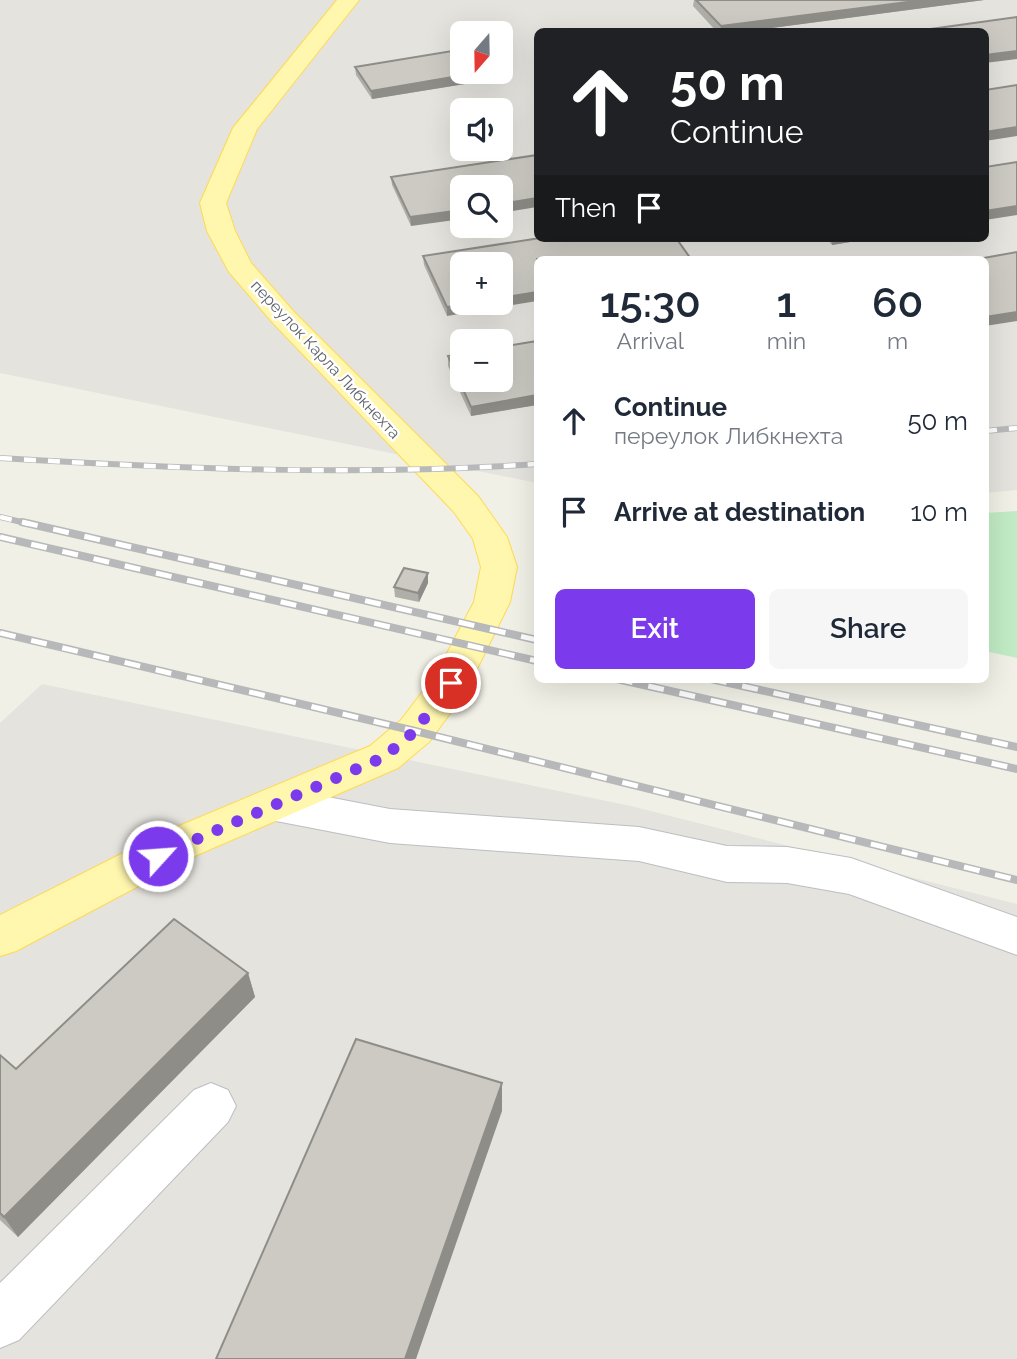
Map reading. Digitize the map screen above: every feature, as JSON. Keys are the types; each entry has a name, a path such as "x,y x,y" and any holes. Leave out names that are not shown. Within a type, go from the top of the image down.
{"main road":[{"name":"переулок Карла Либкнехта","path":"0,937 182,843 384,757 415,731 451,683 472,647 492,602 499,567 490,537 466,504 284,318 239,266 221,231 213,203 245,128 348,0"}],"lane":[{"path":"276,804 390,826 639,844 727,864 787,866 851,876 1017,936"},
{"path":"0,1321 211,1106"}],"shaded area":[{"path":"0,0 1017,0 1017,490 989,493 989,256 534,256 534,482 0,373"},
{"path":"42,684 631,806 1017,904 1017,1359 0,1359 0,723"}],"green space":[{"path":"1017,511 1017,658 989,652 989,513"}],"building":[{"path":"696,0 923,0 721,26"},
{"path":"1017,17 1017,51 989,54 989,28 938,28"},
{"path":"450,51 450,77 371,91 355,67"},
{"path":"1017,85 1017,127 989,131 989,89"},
{"path":"534,155 534,198 513,202 513,175 450,175 450,212 410,217 391,177 513,161 513,159"},
{"path":"1017,162 1017,206 989,210 989,166"},
{"path":"534,239 534,242 679,242 689,256 534,256 534,292 513,296 513,252 450,252 450,307 447,307 423,256"},
{"path":"1017,252 1017,312 989,316 989,257"},
{"path":"534,341 534,396 471,407 464,392 513,392 513,345"},
{"path":"404,568 428,573 418,593 394,587"},
{"path":"174,919 248,973 4,1217 0,1213 0,1055 16,1069"},
{"path":"356,1039 502,1083 405,1359 216,1359"}],"railway":[{"path":"989,431 1017,428"},
{"path":"0,458 268,470 403,470 534,464"},
{"path":"0,517 30,524"},
{"path":"22,522 534,639"},
{"path":"0,537 534,660"},
{"path":"0,633 415,731 1017,880"},
{"path":"635,683 1017,769"},
{"path":"729,683 1017,747"}],"route":[{"path":"158,856 182,843 384,757 415,731 451,683"}]}
